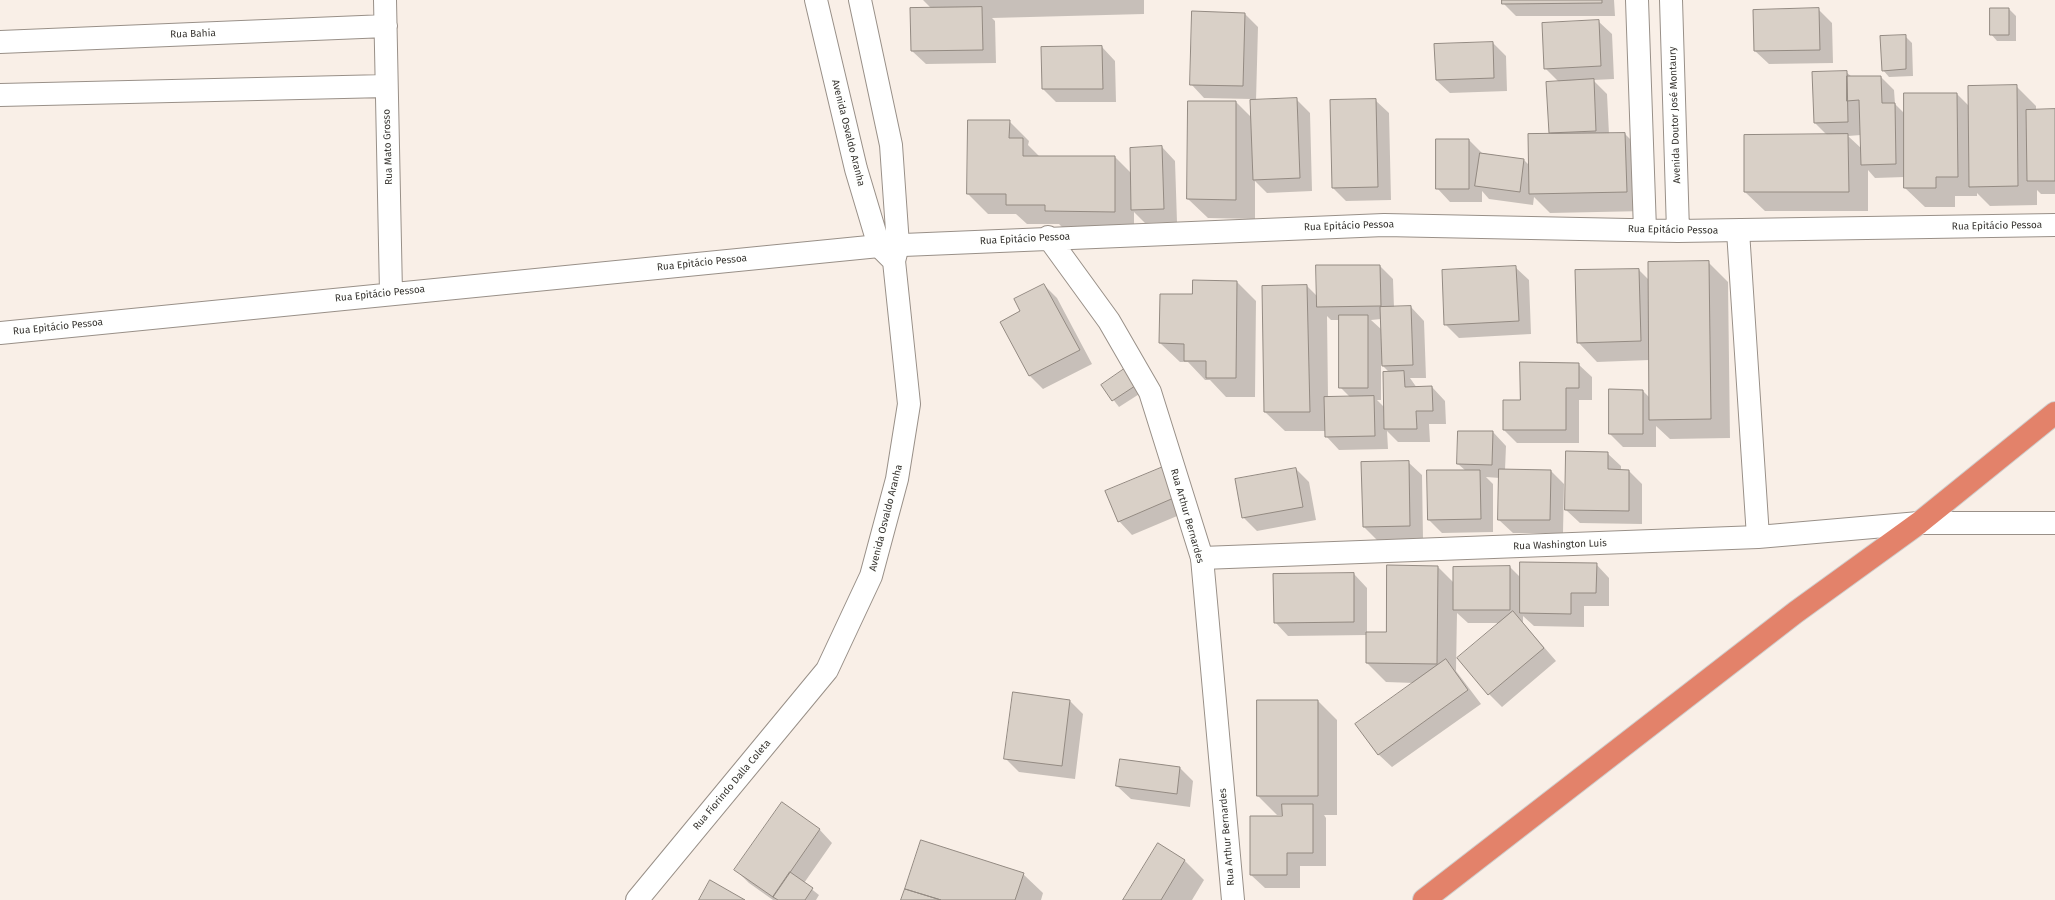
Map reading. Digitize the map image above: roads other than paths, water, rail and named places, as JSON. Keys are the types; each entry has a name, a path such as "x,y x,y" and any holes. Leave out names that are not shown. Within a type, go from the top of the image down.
{"highway":[{"path":"1424,900 1790,617 1918,523 2055,413"}],"street":[{"name":"Rua Mato Grosso","path":"385,0 392,293"},
{"name":"Avenida Osvaldo Aranha","path":"816,0 856,169 890,251"},
{"name":"Avenida Osvaldo Aranha","path":"827,670 871,576 897,479 909,404 890,251 891,145 860,0"},
{"path":"1636,0 1645,230"},
{"name":"Avenida Doutor José Montaury","path":"1672,0 1678,231"},
{"name":"Rua Bahia","path":"0,42 386,26"},
{"path":"0,95 386,86"},
{"name":"Rua Epitácio Pessoa","path":"0,333 392,293 1048,237 1384,224 1678,231 2055,225"},
{"path":"1738,231 1758,537"},
{"name":"Rua Arthur Bernardes","path":"1048,237 1109,320 1150,392 1202,558 1233,900"},
{"name":"Rua Washington Luis","path":"1202,558 1758,537 1918,523 2055,523"},
{"name":"Rua Fiorindo Dalla Coleta","path":"636,900 827,670"}]}
